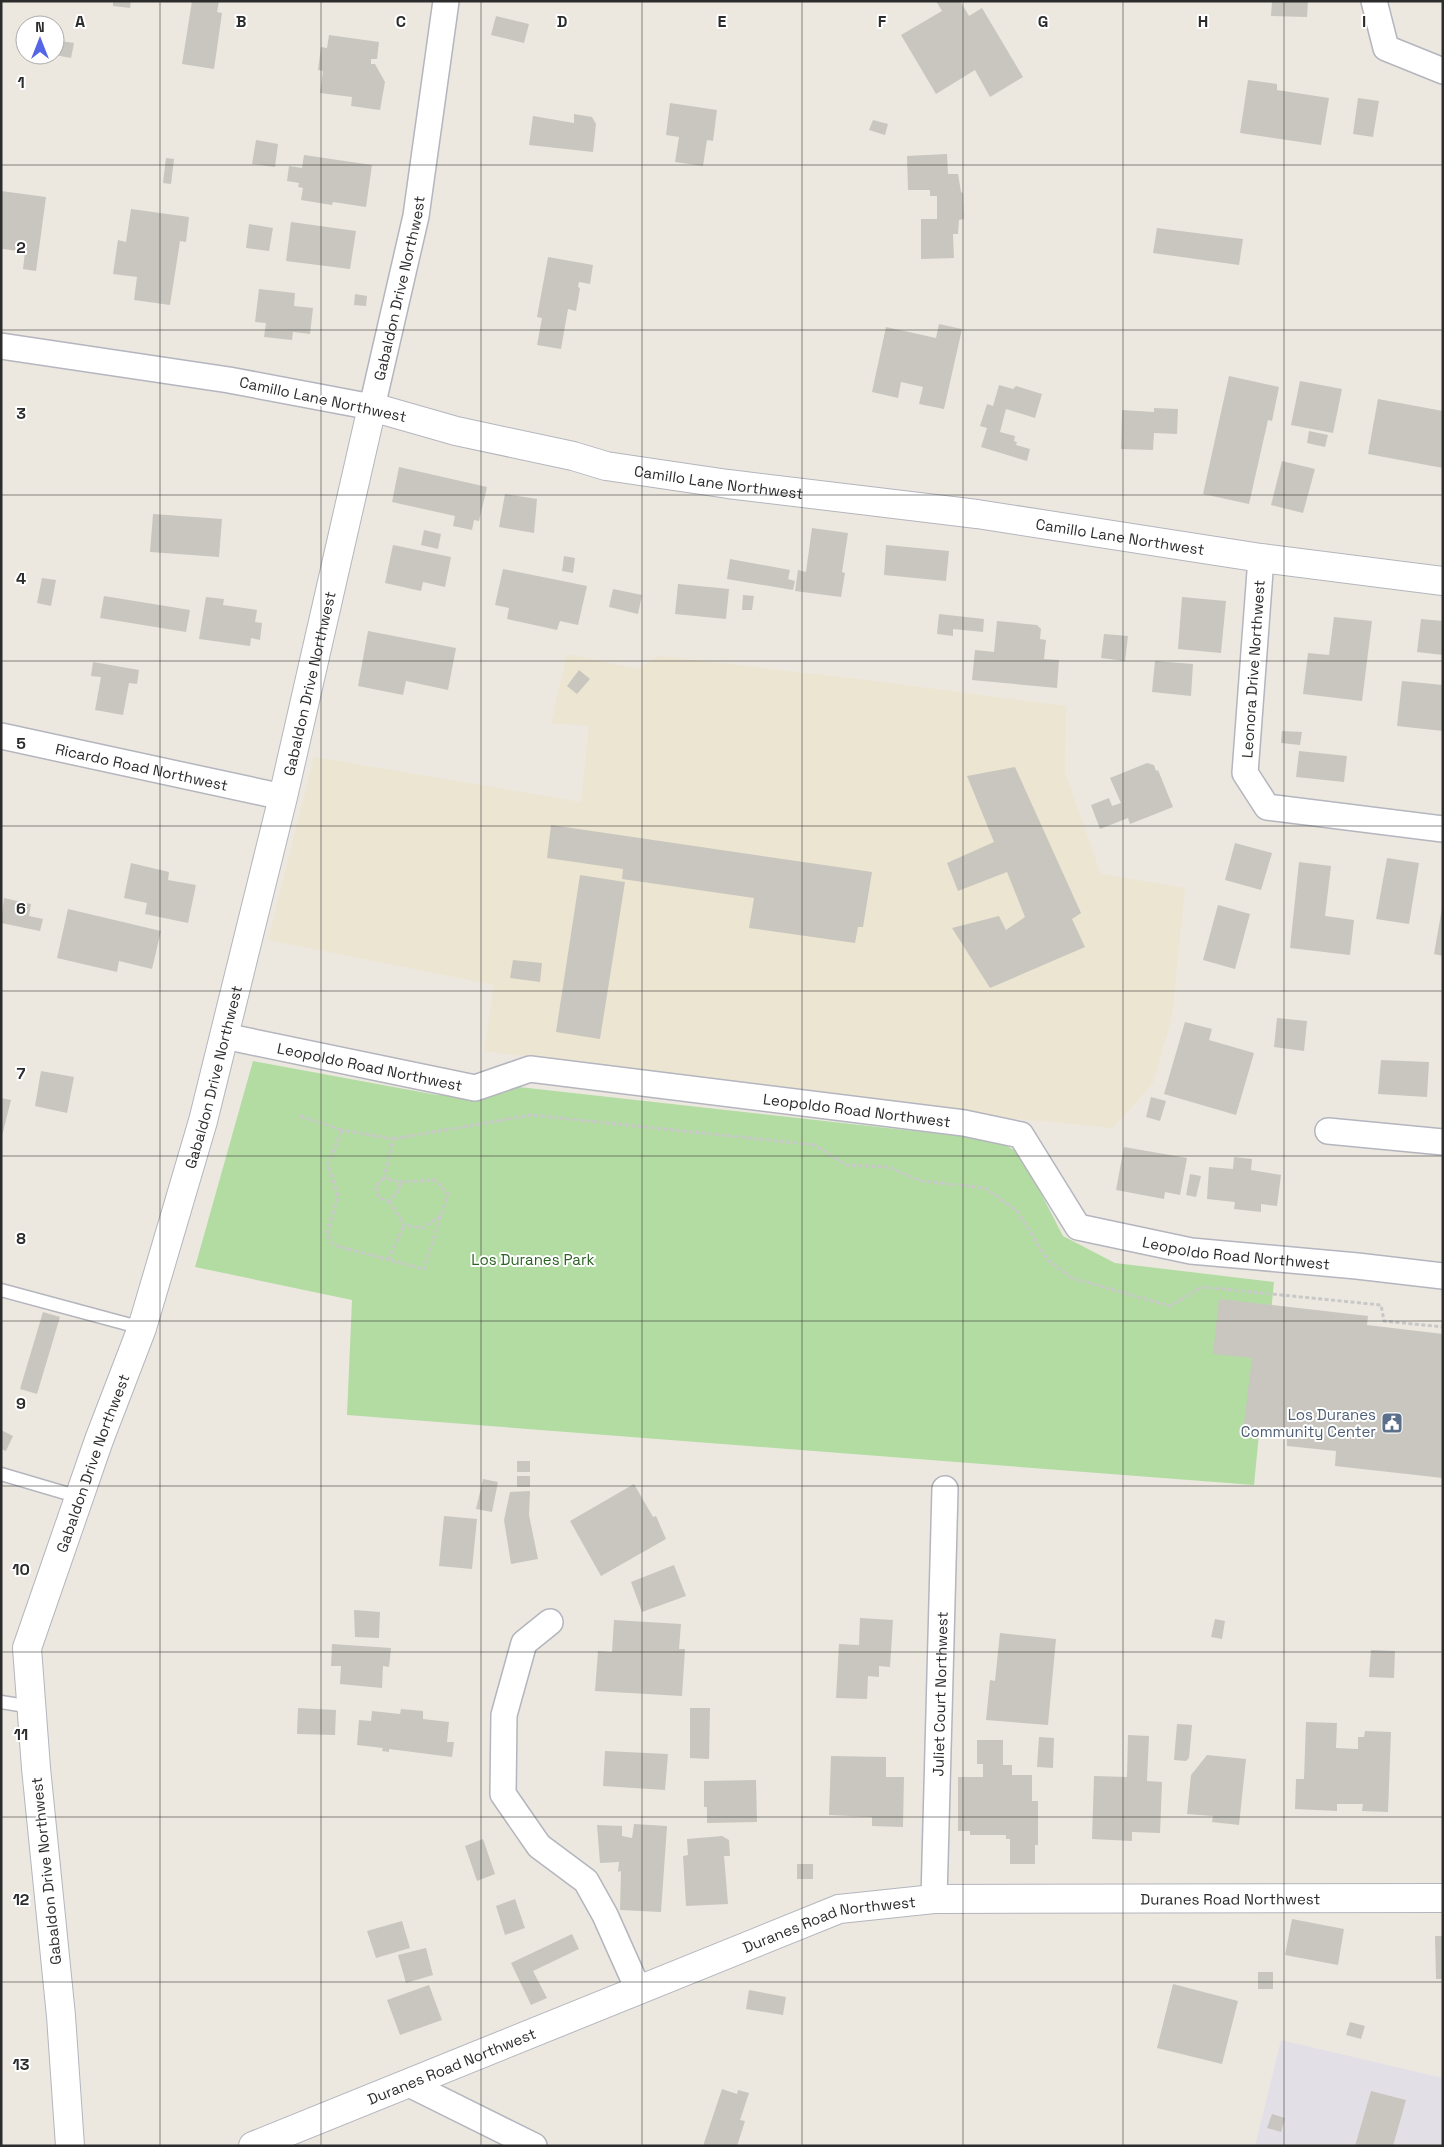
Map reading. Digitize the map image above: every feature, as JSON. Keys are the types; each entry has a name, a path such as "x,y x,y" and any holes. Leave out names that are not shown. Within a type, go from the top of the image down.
{"street":[{"name":"Gabaldon Drive Northwest","path":"70,2146 61,2016 27,1648 79,1497 142,1328 203,1121 283,797 416,216 446,1"},
{"path":"1374,1 1386,48 1443,71"},
{"name":"Camillo Lane Northwest","path":"1,346 229,380 372,406 456,431 573,456 606,466 728,484 977,514 1261,558 1443,581"},
{"name":"Leonora Drive Northwest","path":"1261,558 1245,773 1267,807 1443,829"},
{"name":"Ricardo Road Northwest","path":"1,736 283,797"},
{"name":"Leopoldo Road Northwest","path":"224,1036 475,1088 530,1070 964,1123 1021,1135 1078,1227 1191,1251 1443,1276"},
{"path":"1328,1130 1443,1142"},
{"name":"Juliet Court Northwest","path":"934,1898 945,1489"},
{"path":"550,1622 524,1643 504,1715 503,1794 539,1846 586,1881 605,1915 638,1989"},
{"name":"Duranes Road Northwest","path":"253,2146 839,1909 934,1898 1443,1898"},
{"path":"409,2084 534,2146"}],"lane":[{"path":"1,1290 142,1328"},
{"path":"1,1474 79,1497"},
{"path":"1,1702 32,1707"}],"path":[{"path":"300,1116 342,1130 393,1139 532,1115 814,1145 846,1165 888,1167 922,1181 985,1188 1017,1211 1048,1260 1072,1278 1170,1306 1202,1288 1381,1305 1384,1321 1443,1327"},
{"path":"342,1130 328,1164 338,1196 326,1234 333,1245 424,1270 448,1194 434,1180 400,1182 384,1178"},
{"path":"393,1139 384,1178 375,1187 379,1198 389,1201 404,1226"},
{"path":"389,1201 399,1190 400,1182"},
{"path":"404,1226 422,1228 441,1216"},
{"path":"388,1260 404,1226"}],"shaded area":[{"path":"567,654 636,669 659,656 867,680 1066,706 1065,772 1101,874 1185,888 1172,1017 1153,1083 1113,1128 915,1109 484,1051 494,985 268,940 314,757 581,802 589,726 551,723"},
{"path":"1281,2040 1443,2078 1443,2146 1255,2146"}],"green space":[{"name":"Los Duranes Park","path":"253,1061 437,1095 481,1095 510,1086 995,1140 1020,1153 1063,1236 1115,1263 1274,1282 1254,1485 347,1415 352,1300 195,1267"}],"building":[{"path":"113,1 131,1 130,8 113,6"},
{"path":"192,1 219,1 217,12 222,13 214,69 182,64"},
{"path":"936,1 960,1 969,16 982,8 1023,77 990,97 975,70 936,94 901,35 942,11"},
{"path":"1272,1 1308,1 1307,17 1271,16"},
{"path":"496,16 529,24 524,43 491,35"},
{"path":"329,35 379,42 377,59 371,59 371,64 375,64 385,82 380,110 351,106 352,97 320,93 323,71 318,70 321,47 327,48"},
{"path":"65,42 74,43 71,58 65,57"},
{"path":"1248,80 1277,84 1277,90 1329,98 1321,145 1240,133"},
{"path":"1358,98 1379,101 1373,137 1353,134"},
{"path":"670,103 717,110 713,141 707,140 703,166 675,162 679,137 666,135"},
{"path":"574,114 592,117 596,124 593,152 529,145 533,116 574,123"},
{"path":"873,120 888,124 885,135 869,130"},
{"path":"256,140 278,144 275,167 252,164"},
{"path":"947,154 948,174 958,174 961,192 963,193 964,219 959,220 958,234 953,234 954,258 921,259 921,219 937,219 937,196 930,196 930,190 908,190 907,156"},
{"path":"304,155 372,165 366,207 333,202 332,205 301,200 303,188 298,187 299,183 287,181 289,166 302,168"},
{"path":"166,158 174,159 171,184 163,183"},
{"path":"1,191 46,197 36,271 23,269 25,252 1,250"},
{"path":"131,209 189,217 186,242 180,241 170,305 134,300 137,277 113,274 118,240 126,242"},
{"path":"291,222 356,231 350,269 286,261"},
{"path":"249,224 273,228 269,251 246,248"},
{"path":"1157,228 1243,239 1239,265 1153,253"},
{"path":"548,257 593,265 590,284 579,282 578,287 580,288 576,311 568,309 561,349 537,345 542,318 537,317"},
{"path":"259,289 295,293 294,306 313,308 310,334 293,332 292,340 264,337 266,323 255,322"},
{"path":"355,294 367,296 366,306 354,305"},
{"path":"939,324 962,329 944,409 919,404 923,387 901,382 898,398 872,392 886,327 936,338"},
{"path":"1229,376 1279,387 1272,421 1268,420 1249,504 1203,494"},
{"path":"1300,381 1342,389 1333,433 1291,425"},
{"path":"999,385 1013,389 1016,386 1042,394 1035,418 1006,409 1000,432 1015,436 1014,441 1017,442 1016,445 1030,449 1027,461 981,447 987,428 980,426 987,404 993,406"},
{"path":"1378,399 1443,411 1443,468 1368,454"},
{"path":"1154,408 1178,409 1177,434 1154,433 1153,450 1121,449 1122,410 1154,412"},
{"path":"1309,431 1328,435 1325,447 1307,443"},
{"path":"1282,461 1315,469 1303,513 1271,505"},
{"path":"399,467 487,487 479,521 474,520 472,530 453,526 455,516 392,502"},
{"path":"505,494 537,499 534,533 499,527"},
{"path":"153,514 222,519 219,557 150,552"},
{"path":"812,528 848,533 842,572 845,573 841,597 795,591 798,570 806,572"},
{"path":"424,530 441,534 438,549 421,545"},
{"path":"393,545 451,557 445,587 423,582 421,591 385,583"},
{"path":"886,545 949,551 946,581 884,575"},
{"path":"564,556 575,558 573,573 562,571"},
{"path":"730,559 790,570 788,579 795,581 793,590 727,579"},
{"path":"503,569 587,586 578,625 560,621 557,630 507,619 509,608 495,605"},
{"path":"42,578 56,580 51,606 37,603"},
{"path":"678,584 729,589 726,619 675,614"},
{"path":"613,589 642,595 638,614 609,607"},
{"path":"743,595 754,596 752,610 742,610"},
{"path":"104,596 190,610 186,632 100,618"},
{"path":"206,597 224,599 223,605 257,610 255,622 262,623 260,640 251,638 250,646 199,639"},
{"path":"1182,597 1226,601 1221,653 1178,649"},
{"path":"939,614 984,619 983,632 953,629 953,636 937,634"},
{"path":"1334,617 1372,621 1362,701 1303,694 1308,653 1329,655"},
{"path":"1421,619 1443,621 1443,655 1417,652"},
{"path":"997,621 1037,625 1041,629 1040,639 1046,640 1044,659 1059,660 1057,688 972,680 975,650 994,652"},
{"path":"368,631 456,648 448,690 406,681 403,695 358,686"},
{"path":"1104,634 1128,636 1125,661 1101,658"},
{"path":"1155,661 1193,664 1191,696 1152,692"},
{"path":"93,662 139,670 137,684 129,683 123,715 95,710 101,677 91,676"},
{"path":"579,670 590,679 577,694 567,686"},
{"path":"1402,681 1443,685 1443,731 1397,726"},
{"path":"1282,731 1302,732 1300,745 1281,743"},
{"path":"1299,751 1347,756 1344,782 1296,777"},
{"path":"1147,763 1154,765 1156,771 1158,770 1173,807 1130,824 1128,818 1100,829 1091,805 1109,798 1112,806 1121,803 1110,778"},
{"path":"1015,767 1081,913 1072,919 1085,947 990,988 952,928 999,916 1006,930 1025,917 1007,872 958,891 947,863 994,842 967,776"},
{"path":"551,825 872,872 863,927 858,927 855,943 749,928 754,898 622,879 623,869 547,858"},
{"path":"1235,843 1272,853 1261,890 1225,880"},
{"path":"1387,858 1419,863 1409,924 1376,919"},
{"path":"1299,862 1331,866 1325,916 1354,920 1350,955 1290,948"},
{"path":"131,863 169,872 168,880 196,885 188,923 145,914 147,903 124,898"},
{"path":"580,875 625,882 600,1039 556,1032"},
{"path":"4,898 31,904 29,916 43,919 40,931 1,923"},
{"path":"1218,905 1250,914 1235,969 1203,960"},
{"path":"1443,908 1443,956 1434,954"},
{"path":"68,909 161,931 152,969 119,961 117,972 57,958"},
{"path":"513,960 542,963 540,982 510,978"},
{"path":"1277,1018 1307,1021 1304,1051 1274,1047"},
{"path":"1185,1022 1212,1029 1209,1040 1254,1053 1236,1115 1164,1094"},
{"path":"1381,1060 1429,1062 1427,1097 1378,1094"},
{"path":"41,1071 74,1077 67,1113 35,1106"},
{"path":"1151,1097 1166,1101 1160,1121 1146,1117"},
{"path":"1,1098 11,1100 2,1136 1,1136"},
{"path":"1124,1147 1187,1158 1180,1195 1165,1192 1164,1199 1116,1190"},
{"path":"1234,1157 1252,1159 1251,1170 1281,1175 1277,1206 1261,1204 1261,1212 1234,1209 1235,1202 1207,1199 1209,1167 1233,1169"},
{"path":"1190,1174 1201,1176 1196,1197 1186,1195"},
{"path":"1219,1299 1368,1316 1367,1325 1443,1334 1443,1478 1335,1466 1336,1451 1287,1446 1287,1437 1243,1432 1252,1358 1213,1354"},
{"path":"43,1312 60,1317 37,1394 20,1389"},
{"path":"1,1430 13,1436 6,1451 1,1449"},
{"path":"517,1461 530,1461 530,1472 517,1472"},
{"path":"517,1476 530,1476 530,1487 517,1487"},
{"path":"483,1479 498,1482 492,1512 476,1509"},
{"path":"634,1484 653,1517 656,1516 666,1539 601,1576 570,1521"},
{"path":"530,1491 529,1515 538,1559 511,1564 504,1520 510,1492"},
{"path":"444,1516 477,1519 472,1569 439,1566"},
{"path":"674,1565 686,1596 642,1612 631,1582"},
{"path":"354,1610 380,1612 379,1638 355,1637"},
{"path":"860,1618 893,1620 890,1667 879,1666 879,1677 868,1676 867,1699 836,1698 839,1644 859,1645"},
{"path":"1215,1619 1225,1621 1222,1639 1211,1637"},
{"path":"614,1620 681,1624 679,1649 685,1649 682,1696 595,1691 598,1651 612,1652"},
{"path":"1000,1633 1056,1639 1048,1725 986,1720 990,1680 995,1681"},
{"path":"332,1644 391,1648 389,1667 383,1666 382,1688 340,1684 341,1666 331,1666"},
{"path":"1371,1650 1395,1651 1394,1678 1369,1677"},
{"path":"298,1708 336,1710 335,1735 297,1734"},
{"path":"690,1708 710,1708 709,1759 690,1758"},
{"path":"401,1709 423,1711 423,1719 449,1722 447,1742 454,1742 452,1757 389,1749 389,1752 382,1751 383,1748 357,1745 359,1720 371,1721 372,1711 400,1714"},
{"path":"1306,1722 1337,1723 1336,1748 1358,1749 1358,1737 1364,1737 1365,1731 1391,1732 1388,1812 1362,1811 1363,1804 1337,1804 1337,1811 1295,1809 1296,1779 1304,1779"},
{"path":"1177,1724 1192,1725 1189,1758 1186,1761 1174,1760"},
{"path":"1128,1735 1149,1736 1147,1781 1162,1782 1160,1833 1132,1832 1132,1841 1092,1839 1094,1776 1127,1777"},
{"path":"1039,1737 1054,1738 1053,1768 1037,1767"},
{"path":"977,1740 1003,1740 1003,1765 1012,1765 1012,1775 1032,1775 1032,1801 1038,1801 1038,1845 1035,1845 1035,1864 1010,1864 1010,1839 1006,1839 1006,1835 970,1835 970,1831 958,1831 958,1777 983,1777 983,1764 977,1764"},
{"path":"605,1751 668,1754 665,1790 603,1786"},
{"path":"1207,1755 1246,1759 1239,1825 1212,1822 1213,1816 1187,1814 1191,1775"},
{"path":"831,1756 886,1757 886,1777 904,1777 903,1827 872,1826 872,1817 829,1815"},
{"path":"756,1780 757,1822 707,1823 707,1807 704,1807 704,1781"},
{"path":"634,1824 667,1826 661,1912 620,1910 621,1871 618,1872 619,1862 600,1863 597,1825 622,1826 622,1836 632,1838"},
{"path":"722,1836 729,1840 730,1856 724,1856 728,1904 686,1906 683,1856 688,1855 687,1839"},
{"path":"483,1839 495,1874 477,1881 465,1846"},
{"path":"797,1864 813,1864 813,1879 797,1879"},
{"path":"515,1899 525,1928 505,1935 496,1906"},
{"path":"1292,1919 1344,1929 1338,1965 1285,1955"},
{"path":"402,1921 410,1948 376,1958 367,1931"},
{"path":"572,1934 579,1949 533,1971 547,1998 531,2005 511,1963"},
{"path":"1435,1936 1443,1936 1443,1979 1436,1979"},
{"path":"426,1948 433,1975 406,1983 398,1955"},
{"path":"1258,1972 1273,1972 1273,1989 1258,1989"},
{"path":"1173,1984 1238,2001 1222,2064 1157,2048"},
{"path":"429,1985 442,2020 400,2035 387,2000"},
{"path":"749,1990 786,1997 783,2015 746,2009"},
{"path":"1350,2022 1365,2026 1361,2039 1346,2035"},
{"path":"722,2089 737,2094 738,2090 749,2093 740,2120 745,2121 737,2146 703,2146"},
{"path":"1371,2091 1406,2100 1393,2146 1355,2146"},
{"path":"1272,2114 1285,2118 1281,2132 1267,2128"}],"place":[{"name":"Los Duranes Community Center","path":"1392,1423"}]}
